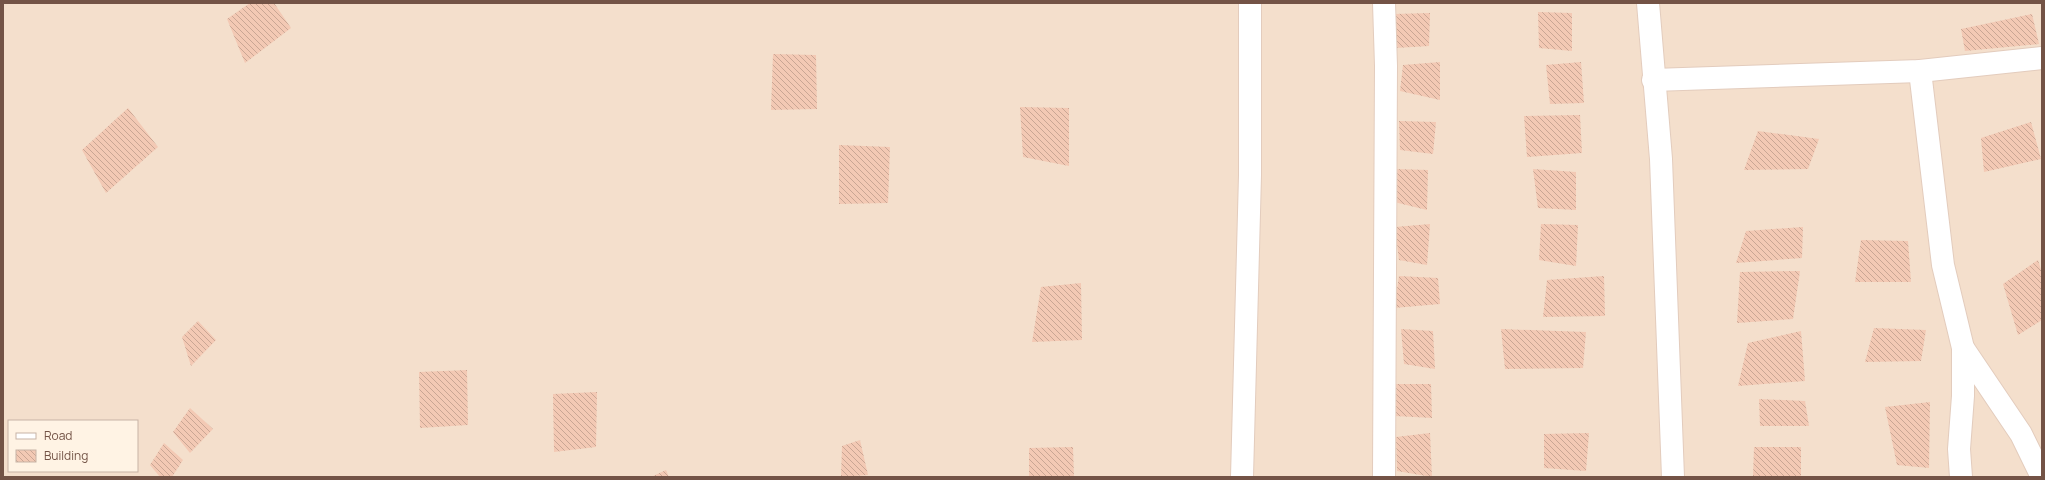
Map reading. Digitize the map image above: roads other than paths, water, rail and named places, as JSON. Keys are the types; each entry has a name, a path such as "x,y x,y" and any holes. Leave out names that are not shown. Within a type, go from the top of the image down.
{"street":[{"path":"1242,477 1250,175 1250,3"},
{"path":"1384,3 1386,66 1384,477"},
{"path":"1648,3 1653,80 1661,159 1673,477 1663,477"},
{"path":"1653,80 1920,71 2042,58"},
{"path":"1920,71 1943,265 1963,348 1963,396 1959,448 1961,477"},
{"path":"1963,348 2021,434 2042,477"}]}
